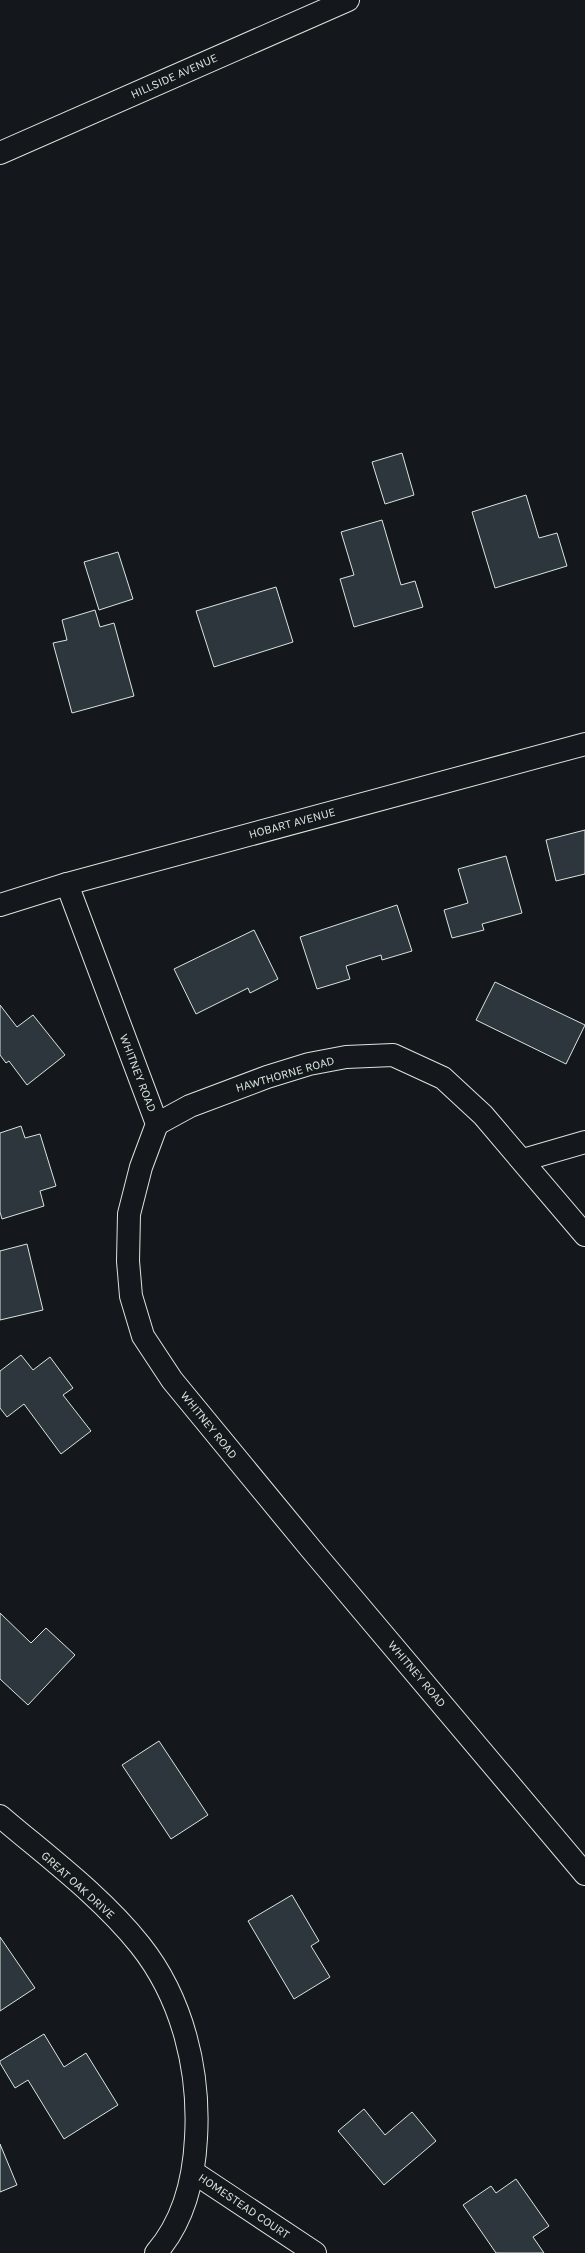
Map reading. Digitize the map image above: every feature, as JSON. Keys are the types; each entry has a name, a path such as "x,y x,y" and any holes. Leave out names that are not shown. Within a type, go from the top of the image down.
{"street":[{"name":"HILLSIDE AVENUE","path":"0,153 348,0"},
{"name":"HOBART AVENUE","path":"0,905 67,884 585,744"},
{"name":"WHITNEY ROAD","path":"67,884 157,1124 141,1167 129,1214 128,1261 131,1296 143,1336 172,1380 306,1543 583,1868"},
{"name":"HAWTHORNE ROAD","path":"157,1124 190,1106 266,1077 302,1066 346,1057 393,1055 442,1078 483,1115 523,1160 585,1235"},
{"path":"523,1160 585,1142"},
{"name":"GREAT OAK DRIVE","path":"0,1816 105,1906 141,1945 161,1977 176,2010 191,2054 194,2069 197,2112 193,2172 174,2227 156,2253"},
{"name":"HOMESTEAD COURT","path":"193,2172 315,2253"}],"building":[{"path":"402,453 414,495 385,504 372,462"},
{"path":"526,495 539,538 557,533 567,566 495,588 472,512"},
{"path":"382,520 401,585 415,581 423,607 354,627 340,579 354,575 341,532"},
{"path":"118,552 133,599 99,610 84,562"},
{"path":"276,587 293,642 214,667 196,611"},
{"path":"95,610 100,627 114,623 134,696 72,713 53,643 67,640 62,620"},
{"path":"585,830 585,874 556,881 546,840"},
{"path":"506,856 522,913 482,924 484,930 452,938 444,910 468,903 458,869"},
{"path":"397,905 412,951 382,960 381,955 346,966 350,979 317,989 300,937"},
{"path":"254,930 278,979 250,993 248,988 196,1014 174,969"},
{"path":"495,982 585,1025 566,1064 476,1020"},
{"path":"0,1005 17,1027 33,1015 65,1055 27,1085 9,1061 6,1063 0,1055"},
{"path":"21,1126 25,1138 40,1134 56,1186 40,1191 44,1206 2,1219 0,1212 0,1133"},
{"path":"27,1244 43,1310 0,1320 0,1251"},
{"path":"21,1355 33,1370 50,1357 73,1388 63,1395 91,1431 61,1454 24,1404 7,1417 0,1408 0,1371"},
{"path":"0,1613 31,1643 46,1628 75,1655 28,1705 0,1679"},
{"path":"159,1741 208,1815 171,1839 122,1765"},
{"path":"292,1895 319,1941 311,1946 330,1977 294,1999 248,1921"},
{"path":"0,1937 35,1988 0,2011"},
{"path":"44,2034 64,2067 86,2053 118,2105 64,2139 28,2080 15,2088 0,2063 0,2061"},
{"path":"364,2109 385,2135 412,2112 436,2141 384,2185 338,2131"},
{"path":"0,2144 17,2185 0,2192"},
{"path":"516,2179 549,2226 533,2237 544,2253 496,2253 463,2205 491,2186 496,2193"}]}
